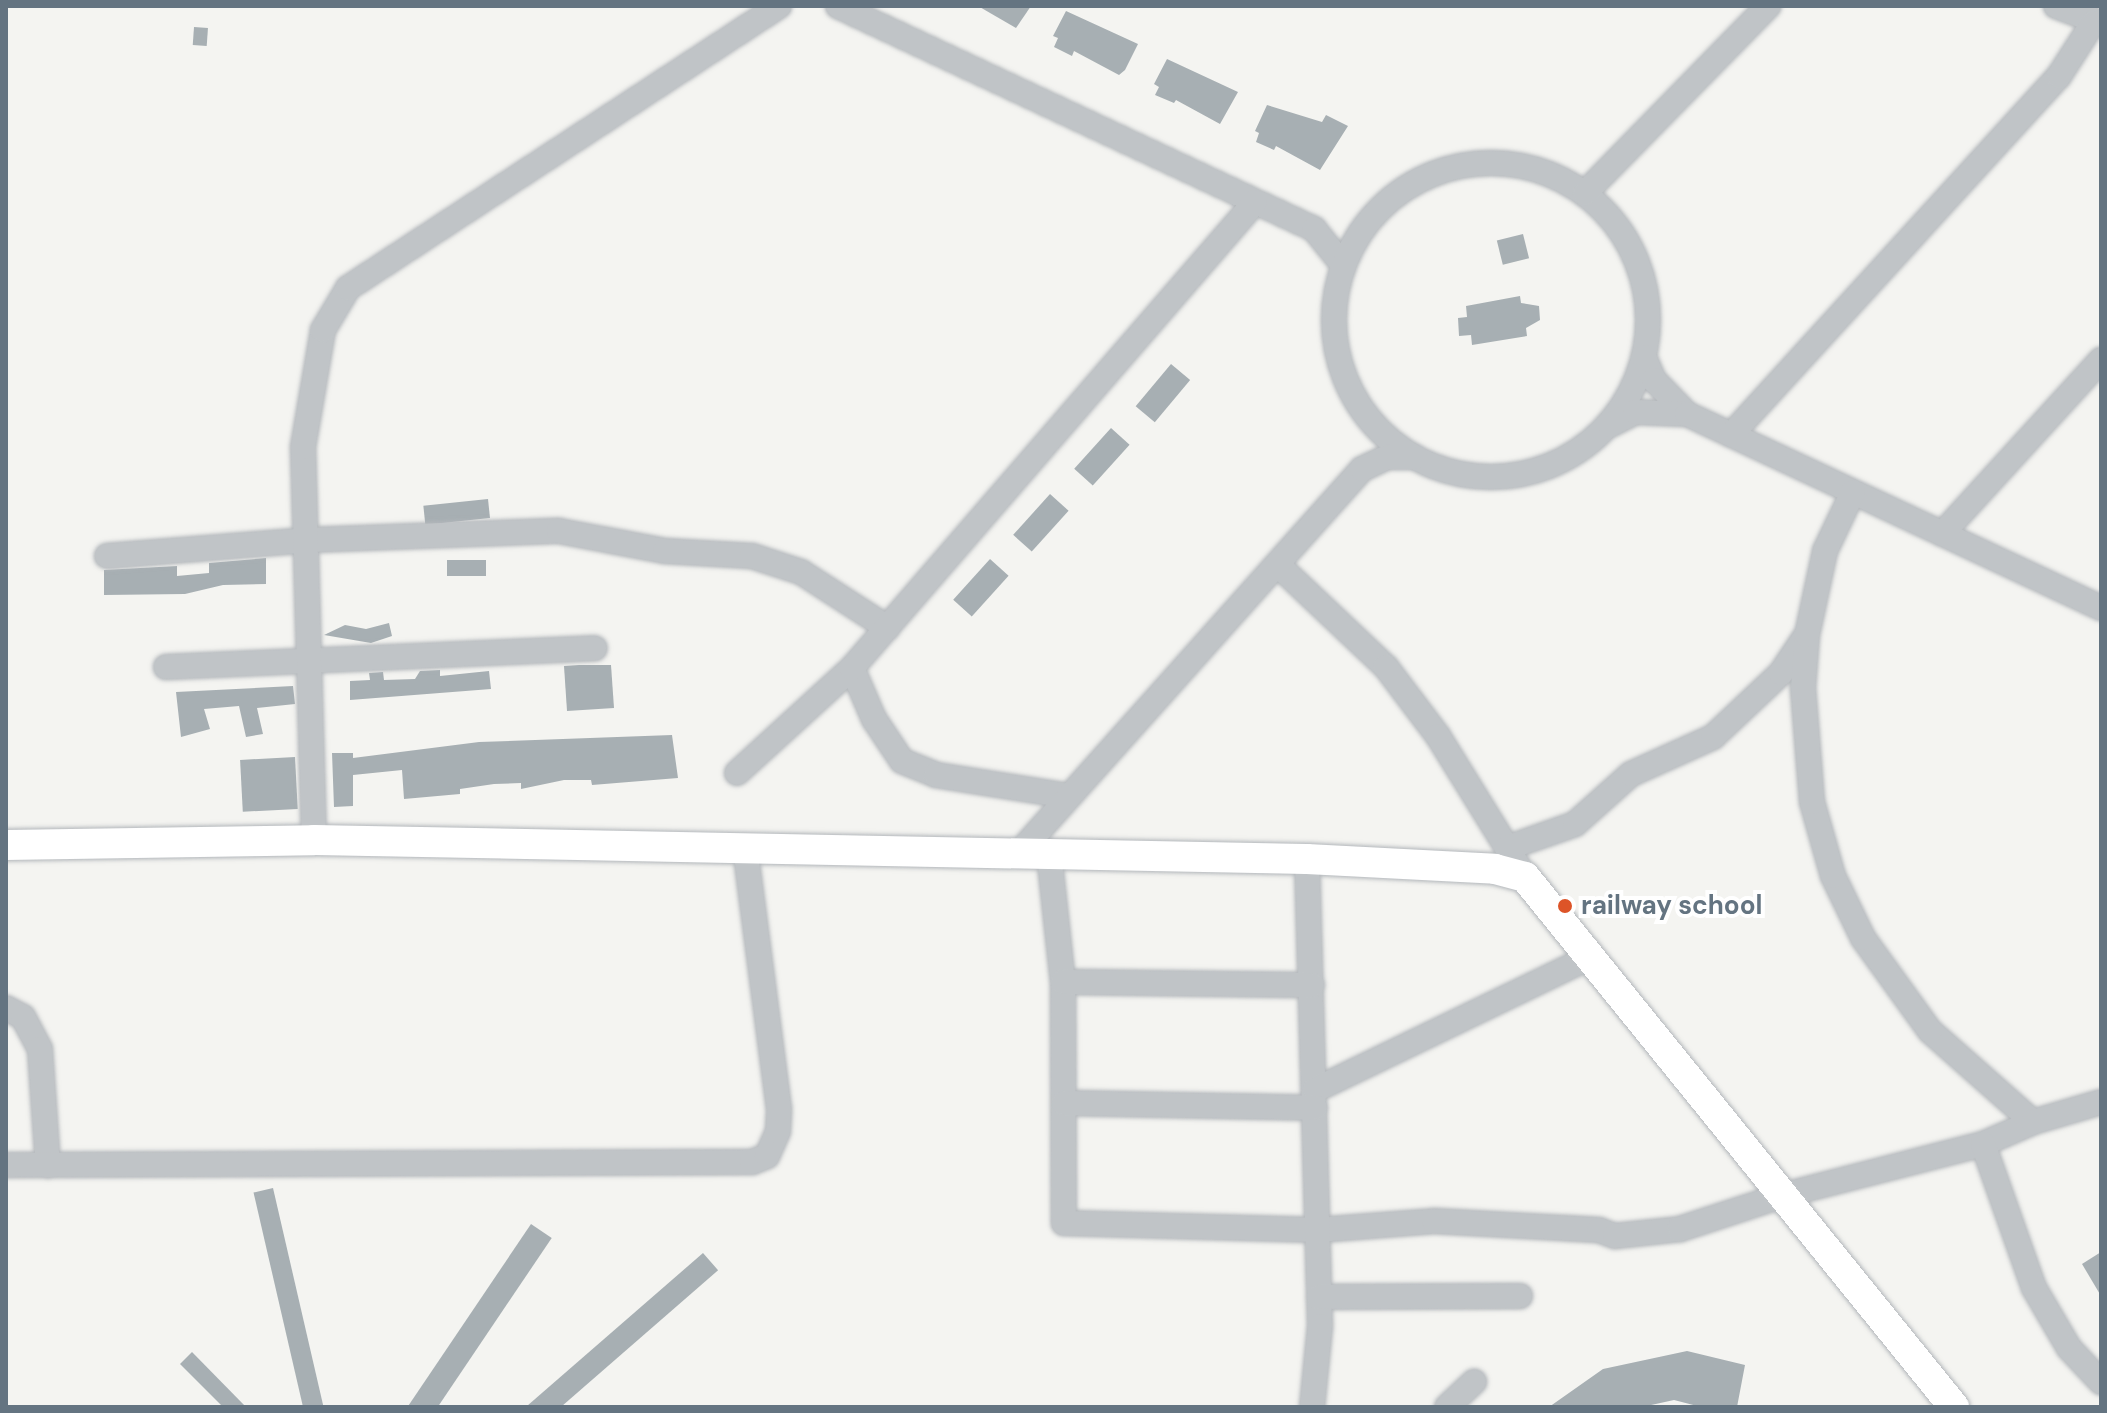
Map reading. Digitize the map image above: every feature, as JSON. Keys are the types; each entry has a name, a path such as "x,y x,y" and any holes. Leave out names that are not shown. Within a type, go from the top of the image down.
{"main road":[{"path":"6,845 314,840 1307,859 1495,869 1525,877 1954,1407"}],"street":[{"path":"314,840 306,663 309,540 303,447 323,330 348,288 779,6"},
{"path":"838,6 1314,229 1343,265"},
{"path":"1585,193 1768,6"},
{"path":"1731,435 2059,76 2097,23 2056,6"},
{"path":"1415,457 1367,415 1346,381 1336,343 1335,304 1343,265 1364,227 1410,186 1467,165 1529,167 1585,193 1614,222 1643,276 1649,316 1644,357 1629,395 1605,428"},
{"path":"737,773 852,668 1255,202"},
{"path":"1314,229 1364,227"},
{"path":"1644,357 1654,380 1687,414 2101,608"},
{"path":"1942,534 2101,360"},
{"path":"1018,854 1362,469 1388,457 1415,457 1474,475 1515,474 1555,463 1605,428 1635,412 1687,414"},
{"path":"1362,469 1369,445 1367,415"},
{"path":"1853,492 1825,551 1807,635 1803,740 1812,802 1833,876 1863,938 1930,1031 2033,1122"},
{"path":"107,556 309,540 559,531 665,551 752,556 801,572 888,628"},
{"path":"1278,565 1386,667 1438,736 1525,877"},
{"path":"1507,848 1575,824 1631,774 1713,737 1781,673 1807,635"},
{"path":"166,667 595,648"},
{"path":"852,668 874,719 902,761 936,775 1068,796"},
{"path":"6,1165 752,1162 767,1156 778,1131 779,1109 745,848"},
{"path":"1049,854 1063,982 1064,1223 1318,1230 1434,1221 1599,1230 1615,1236 1680,1229 1784,1195 1983,1144 2033,1122 2101,1102"},
{"path":"1307,859 1319,1297 1312,1407"},
{"path":"1064,1103 1315,1099 1590,957"},
{"path":"1063,982 1312,985"},
{"path":"6,1008 23,1017 40,1049 48,1166"},
{"path":"1983,1144 2034,1288 2069,1348 2101,1382"},
{"path":"1319,1297 1520,1296"},
{"path":"1447,1407 1474,1382"}],"building":[{"path":"978,6 1031,6 1016,28"},
{"path":"1066,11 1138,44 1125,70 1119,75 1074,51 1072,56 1054,47 1058,38 1053,36"},
{"path":"194,27 208,28 207,46 193,45"},
{"path":"1167,59 1238,92 1220,124 1176,100 1174,103 1155,95 1159,87 1154,84"},
{"path":"1267,105 1322,122 1326,115 1348,126 1320,170 1276,146 1274,150 1256,142 1259,133 1255,131"},
{"path":"1523,234 1529,258 1503,265 1497,241"},
{"path":"1520,296 1521,303 1539,306 1540,320 1526,328 1527,336 1472,345 1471,335 1459,336 1458,318 1467,317 1466,306"},
{"path":"1171,364 1190,380 1155,422 1136,406"},
{"path":"1111,428 1130,445 1093,486 1074,469"},
{"path":"1050,494 1069,511 1032,552 1013,535"},
{"path":"488,499 490,518 425,525 423,506"},
{"path":"266,558 266,584 223,585 185,594 104,595 104,570 177,566 177,576 209,573 209,563"},
{"path":"990,559 1009,576 972,617 953,600"},
{"path":"447,560 486,560 486,576 447,576"},
{"path":"389,623 392,636 371,643 324,635 345,625 366,629"},
{"path":"611,665 614,708 567,711 564,666"},
{"path":"440,670 440,676 489,671 491,689 350,700 350,681 370,680 369,673 383,672 384,680 415,679 420,671"},
{"path":"293,686 295,704 257,708 263,734 246,737 239,706 204,709 210,729 181,737 176,692"},
{"path":"672,735 678,778 592,785 591,780 564,780 521,789 521,783 494,784 460,789 460,794 404,799 402,770 353,775 353,806 334,807 332,753 353,753 353,758 479,742"},
{"path":"295,757 298,809 243,812 240,760"},
{"path":"273,1188 324,1407 303,1407 254,1192"},
{"path":"531,1224 552,1238 438,1407 408,1407"},
{"path":"2101,1252 2101,1296 2082,1264"},
{"path":"703,1253 718,1270 561,1407 526,1407"},
{"path":"1687,1351 1745,1365 1737,1407 1701,1407 1674,1400 1642,1407 1549,1407 1603,1369"},
{"path":"192,1352 246,1407 223,1407 180,1364"}],"place":[{"name":"railway school","path":"1565,906"}]}
